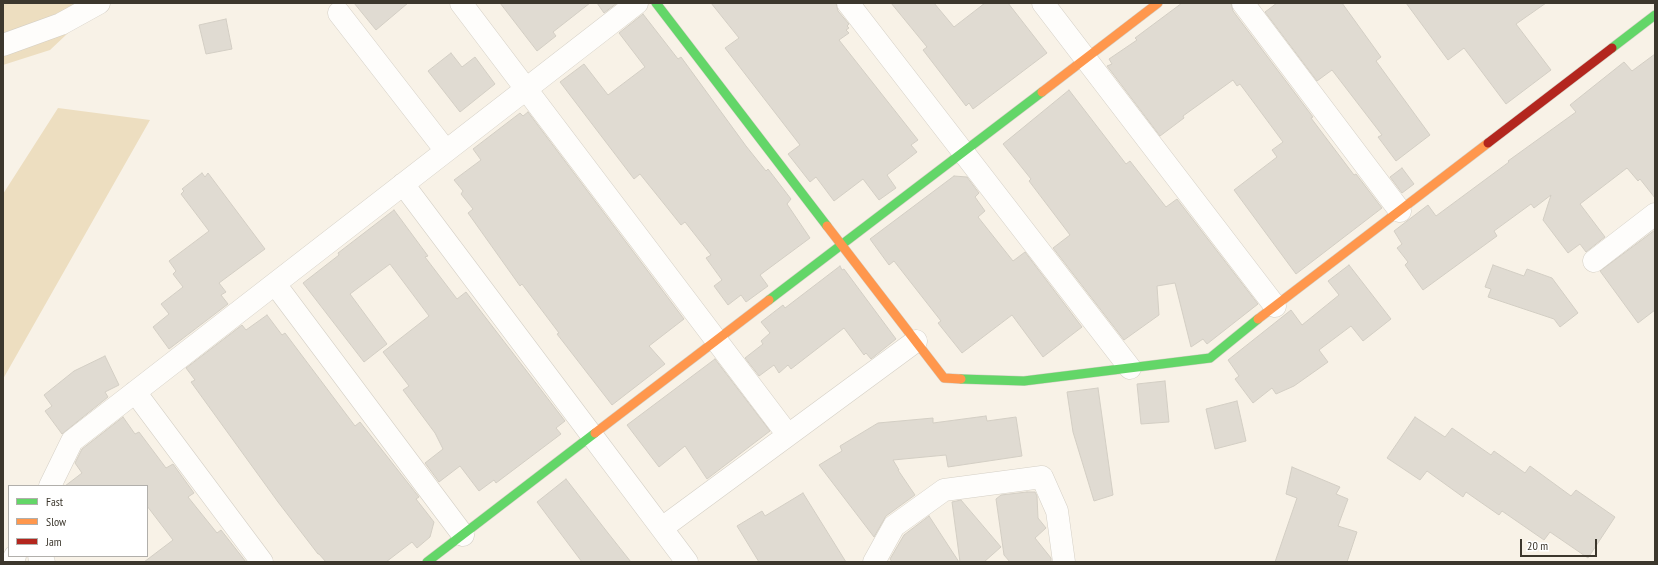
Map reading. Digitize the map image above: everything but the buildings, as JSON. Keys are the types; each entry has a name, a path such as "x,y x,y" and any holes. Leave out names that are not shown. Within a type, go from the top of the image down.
{"street":[{"path":"3,45 61,24 99,3"},
{"path":"461,3 788,435"},
{"path":"50,485 72,441 637,3"},
{"path":"656,3 944,378 1024,381 1210,358 1655,15"},
{"path":"848,3 1130,368"},
{"path":"1043,3 1276,306"},
{"path":"427,562 1158,3"},
{"path":"1243,3 1400,211"},
{"path":"339,13 446,151"},
{"path":"403,184 687,562"},
{"path":"1594,261 1655,214"},
{"path":"274,284 462,535"},
{"path":"662,528 916,341"},
{"path":"136,392 262,562"},
{"path":"874,562 894,526 944,490 1042,477 1057,511 1064,562"}],"shaded area":[{"path":"3,3 100,3 50,50 3,65"},
{"path":"58,108 150,120 3,379 3,194"}],"traffic: fast":[{"path":"656,3 827,226"},
{"path":"1612,48 1655,15"},
{"path":"769,300 1042,92"},
{"path":"961,379 1024,381 1210,358 1258,319"},
{"path":"427,562 595,433"}],"traffic: slow":[{"path":"1042,92 1158,3"},
{"path":"1258,319 1488,143"},
{"path":"827,226 944,378 961,379"},
{"path":"595,433 769,300"}],"traffic: jam":[{"path":"1488,143 1612,48"}]}
